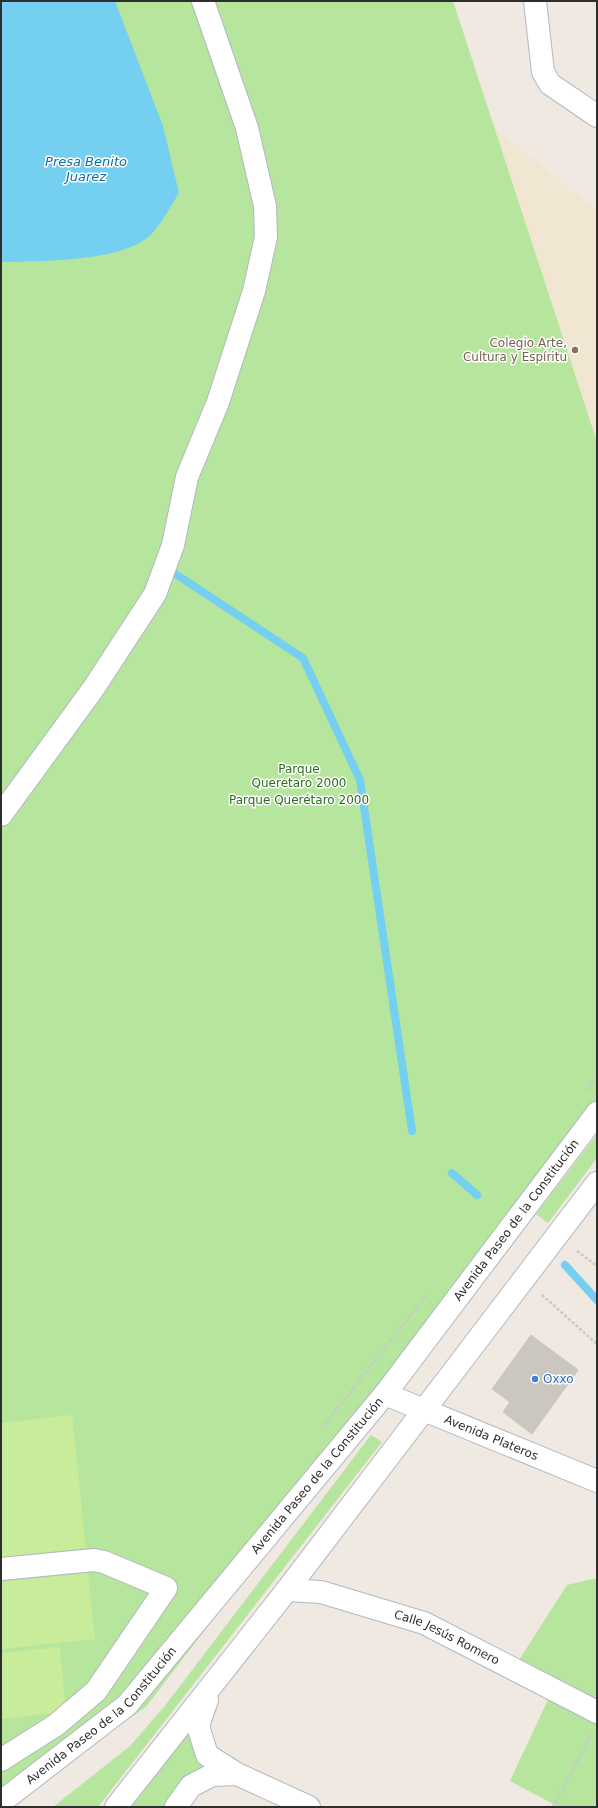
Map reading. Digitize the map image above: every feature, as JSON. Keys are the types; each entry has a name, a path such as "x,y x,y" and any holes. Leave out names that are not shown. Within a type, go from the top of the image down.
{"street":[{"path":"1,815 93,689 155,594 173,545 187,477 220,394 254,291 266,237 265,206 247,128 203,1"},
{"path":"535,1 543,72 550,84 597,116"},
{"name":"Avenida Paseo de la Constitución","path":"1,1802 127,1704 386,1394 597,1113"},
{"path":"116,1807 287,1590 597,1183"},
{"name":"Avenida Plateros","path":"386,1394 424,1409 596,1486"},
{"path":"1,1569 94,1560 104,1562 166,1588 96,1691 56,1726 1,1760"},
{"name":"Calle Jesús Romero","path":"287,1590 321,1592 424,1623 595,1721"},
{"path":"211,1687 198,1726 207,1755 237,1774 309,1807"},
{"path":"176,1807 191,1786 212,1775 237,1774"}],"path":[{"path":"582,1096 597,1077"},
{"path":"523,1279 597,1344"},
{"path":"321,1430 430,1291"},
{"path":"553,1807 595,1721"}],"shaded area":[{"name":"Colegio Arte, Cultura y Espíritu","path":"478,114 597,211 597,489"}],"green space":[{"name":"Parque Querétaro 2000","path":"1,1 453,1 597,442 597,1111 385,1394 146,1707 1,1807"},
{"path":"597,1134 597,1158 548,1223 536,1214"},
{"path":"72,1415 86,1548 1,1557 1,1423"},
{"path":"371,1435 382,1442 98,1807 53,1807 130,1746 164,1707"},
{"path":"88,1573 95,1639 1,1649 1,1582"},
{"path":"597,1578 597,1807 559,1807 510,1781 553,1689 514,1668 567,1585"},
{"path":"60,1647 66,1712 1,1719 1,1653"},
{"path":"211,1687 198,1726 212,1775 176,1807 116,1807"}],"water":[{"name":"Presa Benito Juarez","path":"1,1 115,1 163,126 179,193 160,223 147,238 133,246 116,252 97,256 77,259 1,262"}],"building":[{"name":"Oxxo","path":"531,1335 578,1370 532,1434 503,1412 510,1402 492,1389"}],"waterway":[{"path":"171,571 303,658 360,780 412,1131"},
{"path":"452,1173 477,1195"},
{"path":"565,1265 597,1300"}],"place":[{"name":"Colegio Arte, Cultura y Espíritu","path":"575,350"},
{"name":"Oxxo","path":"535,1379"}],"park label":[{"name":"Parque Queretaro 2000","path":"299,776"}]}
